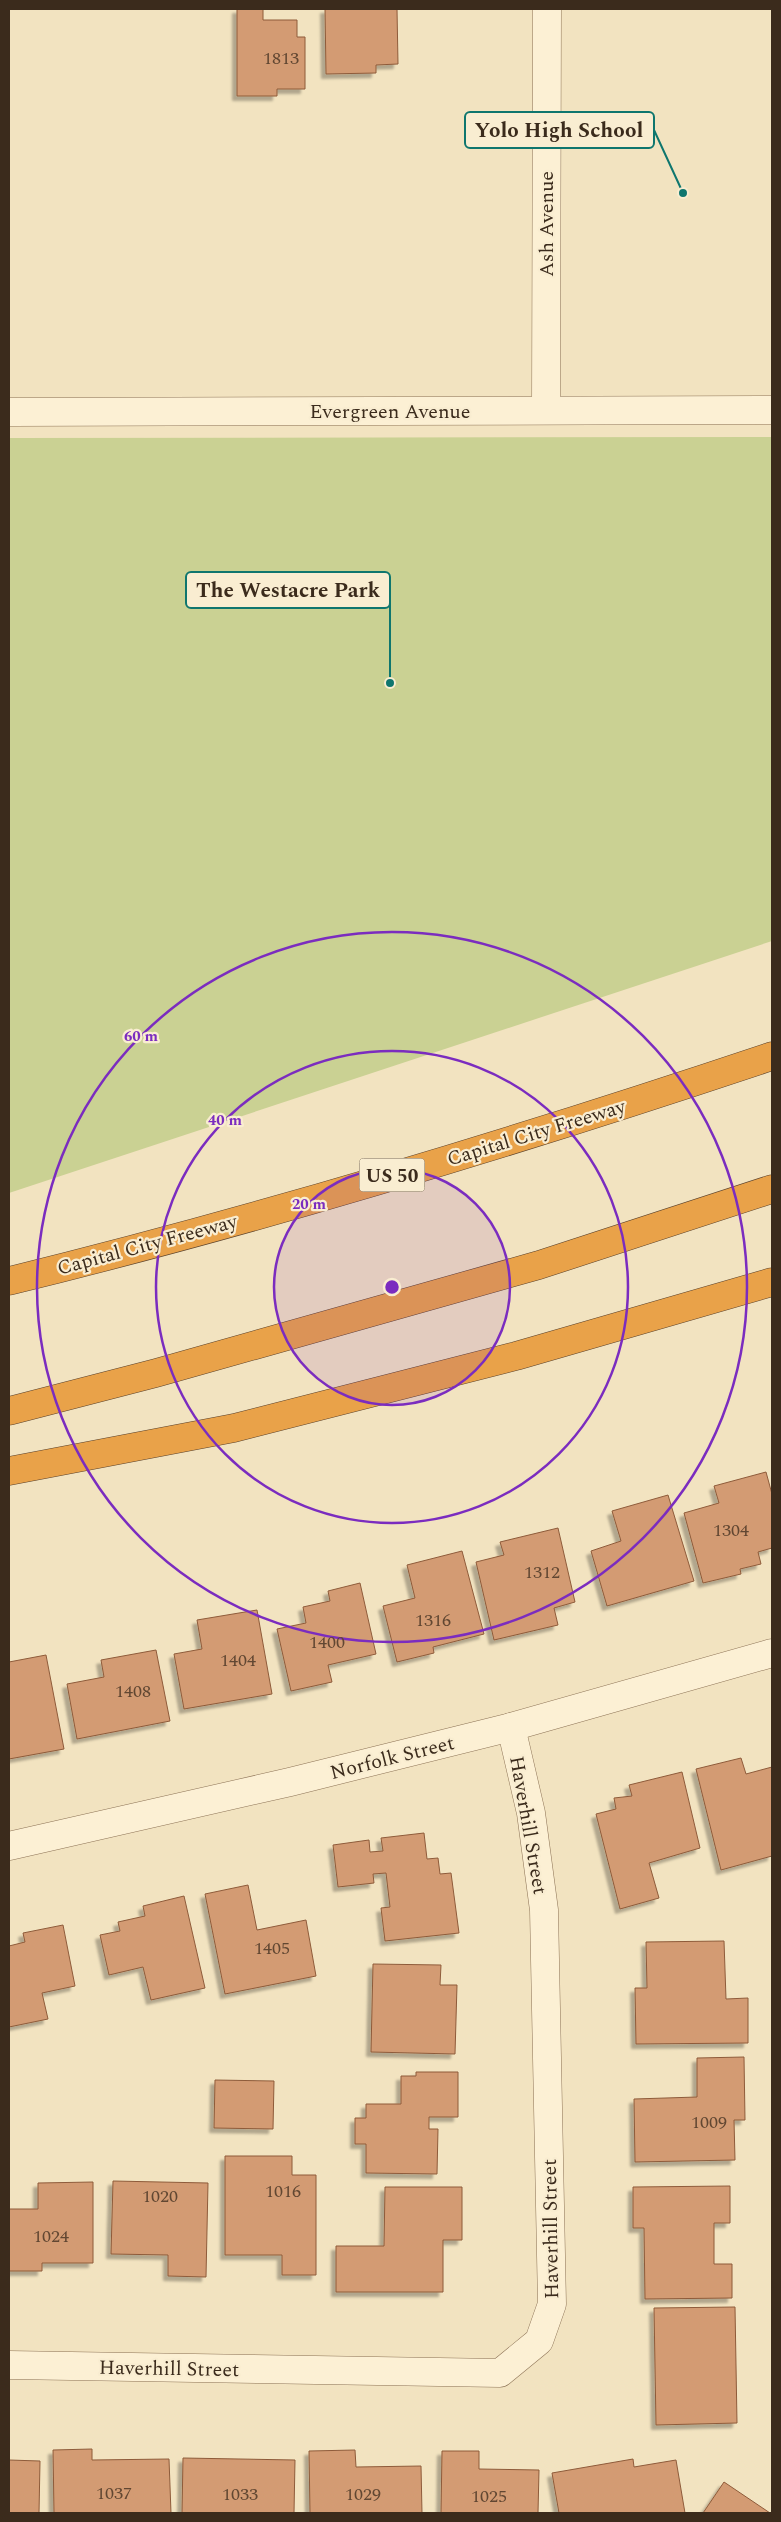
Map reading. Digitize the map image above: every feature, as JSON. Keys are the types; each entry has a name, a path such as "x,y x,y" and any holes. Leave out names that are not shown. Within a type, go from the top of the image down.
{"highway":[{"name":"Capital City Freeway","path":"9,1281 144,1248 584,1119 772,1056"},
{"path":"9,1412 156,1374 538,1264 772,1189"},
{"path":"9,1471 234,1428 516,1356 772,1282"}],"street":[{"name":"Ash Avenue","path":"546,410 547,9"},
{"name":"Evergreen Avenue","path":"9,412 772,410"},
{"name":"Norfolk Street","path":"9,1846 290,1782 511,1726 772,1653"},
{"name":"Haverhill Street","path":"9,2365 500,2373 538,2341 552,2304 544,1910 531,1813 511,1726"}],"green space":[{"path":"772,437 772,941 9,1193 9,438"}],"building":[{"path":"237,9 263,9 263,20 297,20 297,37 305,37 305,89 277,89 277,96 237,96"},
{"path":"325,9 397,9 398,64 376,65 376,73 326,74"},
{"path":"766,1472 772,1494 772,1548 758,1552 761,1564 740,1569 741,1574 703,1583 684,1513 719,1503 714,1486"},
{"path":"668,1495 694,1581 607,1606 591,1551 621,1541 612,1511"},
{"path":"558,1528 575,1602 554,1608 558,1625 494,1640 476,1562 504,1555 500,1542"},
{"path":"462,1551 484,1634 433,1647 434,1653 397,1662 383,1606 415,1598 407,1565"},
{"path":"360,1583 376,1654 328,1665 332,1682 291,1691 277,1629 306,1623 303,1607 330,1601 328,1591"},
{"path":"257,1610 272,1694 184,1709 174,1654 202,1649 197,1620"},
{"path":"156,1650 170,1721 77,1739 67,1684 104,1677 101,1660"},
{"path":"46,1655 64,1749 9,1759 9,1662"},
{"path":"741,1758 746,1774 772,1767 772,1856 721,1870 696,1769"},
{"path":"682,1772 700,1848 649,1863 659,1898 620,1909 596,1814 616,1809 614,1798 632,1796 629,1785"},
{"path":"424,1833 427,1859 438,1858 440,1874 451,1873 459,1933 385,1941 381,1908 390,1907 386,1873 373,1874 374,1883 338,1887 333,1845 369,1840 370,1852 383,1851 381,1838"},
{"path":"248,1885 257,1930 306,1920 316,1976 225,1994 205,1894"},
{"path":"184,1896 205,1988 151,2000 143,1967 109,1975 100,1935 120,1931 118,1922 145,1916 143,1906"},
{"path":"63,1925 75,1986 42,1993 48,2019 9,2027 9,1946 25,1942 23,1933"},
{"path":"724,1941 726,1999 748,1998 748,2043 636,2044 635,1988 647,1988 646,1942"},
{"path":"373,1964 441,1965 440,1985 457,1985 455,2054 371,2052"},
{"path":"744,2057 745,2120 734,2120 735,2160 635,2162 634,2099 697,2097 697,2058"},
{"path":"416,2072 458,2072 458,2117 429,2117 429,2129 438,2129 437,2174 366,2173 366,2144 355,2144 355,2118 366,2118 366,2104 401,2104 401,2076 416,2076"},
{"path":"215,2080 274,2081 273,2129 214,2128"},
{"path":"225,2156 292,2156 292,2175 316,2175 316,2275 282,2275 282,2255 225,2255"},
{"path":"113,2181 208,2183 206,2277 168,2276 168,2255 111,2254"},
{"path":"93,2182 93,2263 42,2263 42,2271 9,2271 9,2209 38,2209 38,2183"},
{"path":"730,2186 730,2223 714,2223 714,2264 732,2264 732,2298 645,2299 644,2228 633,2228 633,2187"},
{"path":"385,2187 462,2187 462,2240 443,2240 443,2292 336,2292 336,2246 384,2246"},
{"path":"735,2307 737,2423 656,2425 654,2308"},
{"path":"92,2449 92,2460 169,2459 171,2513 54,2513 53,2450"},
{"path":"355,2450 356,2467 421,2466 422,2513 310,2513 309,2451"},
{"path":"442,2451 479,2451 479,2469 539,2470 538,2513 441,2513"},
{"path":"183,2458 295,2460 294,2513 182,2513"},
{"path":"633,2459 634,2467 676,2460 685,2513 559,2513 552,2473"},
{"path":"9,2460 40,2461 39,2513 9,2513"},
{"path":"724,2482 770,2513 703,2513"}],"place":[{"name":"Yolo High School","path":"683,193"},
{"name":"The Westacre Park","path":"390,683"}]}
